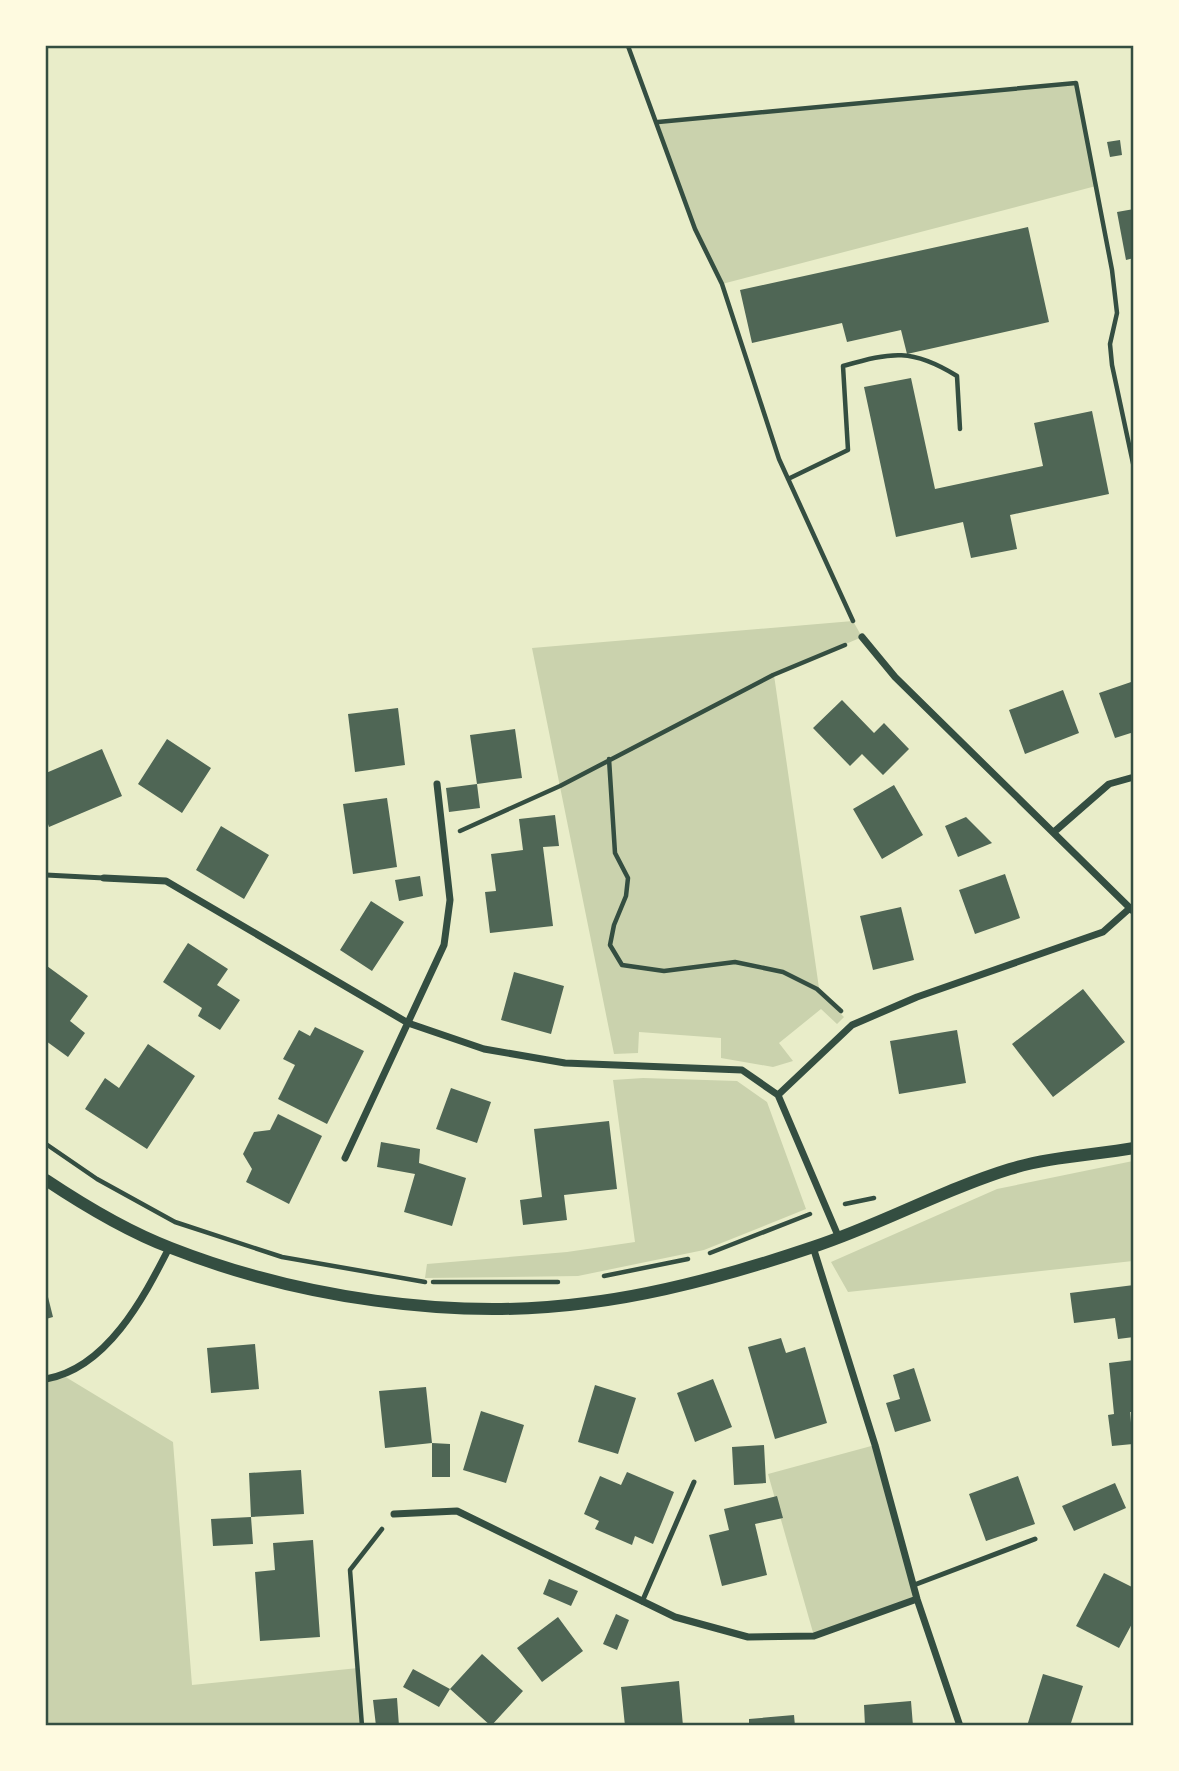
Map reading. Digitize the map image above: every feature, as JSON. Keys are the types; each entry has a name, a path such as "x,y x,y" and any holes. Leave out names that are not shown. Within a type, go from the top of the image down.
{"street":[{"path":"778,1095 852,1025 950,985 1102,932 1132,910 895,677 862,637"},
{"path":"1054,832 1109,784 1133,777"},
{"path":"345,1158 444,945 450,900 437,784"},
{"path":"104,877 166,881 408,1023 484,1049 565,1063 742,1070 778,1095 839,1238"},
{"path":"46,1180 88,1208 170,1248 279,1283 334,1294 423,1306 507,1308 586,1303 721,1275 839,1238 1011,1169 1133,1148"},
{"path":"813,1247 875,1445 917,1599 960,1726"},
{"path":"46,1379 64,1376 114,1338 170,1248"},
{"path":"394,1514 457,1511 675,1617 748,1637 814,1636 917,1599"}],"lane":[{"path":"46,875 104,877"},
{"path":"642,1602 694,1482"},
{"path":"914,1585 1035,1539"}],"path":[{"path":"445,838 560,786 774,675 862,637 788,479 722,284 695,229 628,46"},
{"path":"657,122 1076,83 1112,270 1117,313 1110,344 1112,365 1133,468"},
{"path":"788,479 849,450 843,366 866,359 889,353 907,356 933,361 957,376 960,429"},
{"path":"609,759 615,852 628,878 626,896 614,925 610,945 622,965 664,971 735,962 783,972 817,989 852,1025"},
{"path":"46,1144 97,1179 176,1222 282,1257 429,1282 564,1282"},
{"path":"705,1255 825,1208 878,1197"},
{"path":"591,1279 692,1258"},
{"path":"362,1726 350,1570 394,1514"}],"green space":[{"path":"1076,83 1096,186 722,284 695,229 658,122"},
{"path":"853,621 862,637 774,675 819,988 817,991 844,1017 837,1024 821,1009 779,1043 793,1061 773,1067 721,1058 721,1038 639,1032 638,1053 614,1054 532,648"},
{"path":"643,1078 737,1081 767,1102 806,1209 704,1250 578,1276 425,1278 427,1264 567,1252 635,1242 613,1080"},
{"path":"1133,1161 1133,1261 848,1292 831,1262 997,1189"},
{"path":"64,1376 173,1442 192,1685 358,1668 362,1725 46,1726 46,1379"},
{"path":"875,1445 917,1599 814,1636 768,1474"}],"building":[{"path":"1120,140 1122,155 1110,157 1107,142"},
{"path":"1134,209 1134,258 1126,260 1117,212"},
{"path":"1028,227 1049,322 907,354 901,330 847,342 842,323 752,343 740,290"},
{"path":"911,378 935,489 1043,466 1034,423 1092,411 1109,494 1010,515 1017,549 971,558 963,522 896,537 864,387"},
{"path":"1134,681 1134,732 1115,738 1099,693"},
{"path":"1063,690 1079,733 1025,754 1009,710"},
{"path":"842,700 874,733 884,723 909,749 883,775 862,754 850,766 813,728"},
{"path":"398,708 405,765 355,772 348,714"},
{"path":"515,729 522,778 477,784 470,735"},
{"path":"167,739 211,768 182,813 138,784"},
{"path":"102,749 122,796 49,827 46,818 46,773"},
{"path":"477,784 480,808 449,812 446,788"},
{"path":"894,785 923,835 882,859 853,809"},
{"path":"387,798 397,867 353,874 343,804"},
{"path":"555,815 559,846 543,847 553,926 490,933 485,892 496,891 491,854 523,850 519,819"},
{"path":"966,817 992,843 958,857 945,826"},
{"path":"221,826 269,855 244,899 196,870"},
{"path":"1005,874 1020,918 975,934 959,890"},
{"path":"420,876 423,896 399,901 395,880"},
{"path":"371,901 404,922 372,971 340,950"},
{"path":"901,907 914,960 873,970 860,916"},
{"path":"188,943 228,969 217,985 240,1000 220,1030 198,1016 202,1008 163,982"},
{"path":"47,966 88,996 70,1021 85,1033 68,1057 46,1041"},
{"path":"514,972 564,986 551,1034 501,1020"},
{"path":"1083,989 1125,1042 1053,1097 1012,1044"},
{"path":"315,1027 364,1051 327,1124 278,1099 295,1065 283,1059 299,1030 310,1036"},
{"path":"957,1030 966,1083 899,1094 890,1041"},
{"path":"148,1044 195,1076 147,1149 85,1109 105,1078 119,1088"},
{"path":"451,1088 491,1102 477,1143 436,1129"},
{"path":"278,1114 322,1136 289,1204 246,1182 252,1169 243,1154 254,1132 270,1130"},
{"path":"609,1121 617,1189 564,1195 567,1220 523,1225 520,1200 542,1197 534,1129"},
{"path":"381,1142 420,1149 419,1163 466,1178 452,1226 404,1212 415,1174 377,1167"},
{"path":"1134,1285 1134,1337 1118,1339 1115,1318 1074,1323 1070,1293"},
{"path":"46,1289 53,1317 46,1319"},
{"path":"781,1338 786,1353 805,1347 827,1423 775,1439 748,1347"},
{"path":"255,1344 259,1389 211,1393 207,1348"},
{"path":"1134,1360 1134,1412 1130,1412 1133,1444 1112,1446 1108,1415 1114,1414 1109,1363"},
{"path":"914,1368 931,1421 895,1432 886,1403 900,1399 893,1375"},
{"path":"713,1379 732,1427 695,1442 677,1393"},
{"path":"595,1385 636,1398 618,1454 578,1442"},
{"path":"426,1387 432,1443 385,1448 379,1391"},
{"path":"481,1411 524,1425 506,1483 463,1470"},
{"path":"432,1443 450,1444 450,1477 432,1477"},
{"path":"764,1445 766,1483 734,1485 732,1447"},
{"path":"301,1470 304,1514 251,1517 249,1473"},
{"path":"627,1472 674,1492 653,1544 635,1536 632,1545 595,1529 599,1521 584,1514 600,1476 621,1485"},
{"path":"1018,1476 1035,1524 986,1541 969,1494"},
{"path":"1115,1483 1126,1508 1074,1531 1062,1506"},
{"path":"777,1496 783,1518 755,1524 767,1575 722,1586 709,1535 729,1530 724,1509"},
{"path":"251,1517 253,1544 213,1546 211,1519"},
{"path":"313,1540 320,1637 260,1641 255,1572 275,1570 273,1543"},
{"path":"1104,1573 1134,1588 1134,1620 1119,1648 1076,1626"},
{"path":"549,1579 578,1591 571,1606 543,1594"},
{"path":"616,1614 629,1620 617,1650 603,1644"},
{"path":"558,1617 583,1651 542,1682 517,1648"},
{"path":"482,1654 523,1691 491,1726 450,1689"},
{"path":"413,1669 450,1689 439,1707 403,1687"},
{"path":"1043,1674 1083,1686 1070,1726 1027,1726"},
{"path":"679,1681 683,1726 625,1726 621,1687"},
{"path":"397,1698 399,1726 376,1726 373,1700"},
{"path":"911,1701 913,1726 865,1726 864,1705"},
{"path":"794,1715 795,1726 749,1726 749,1719"}]}
